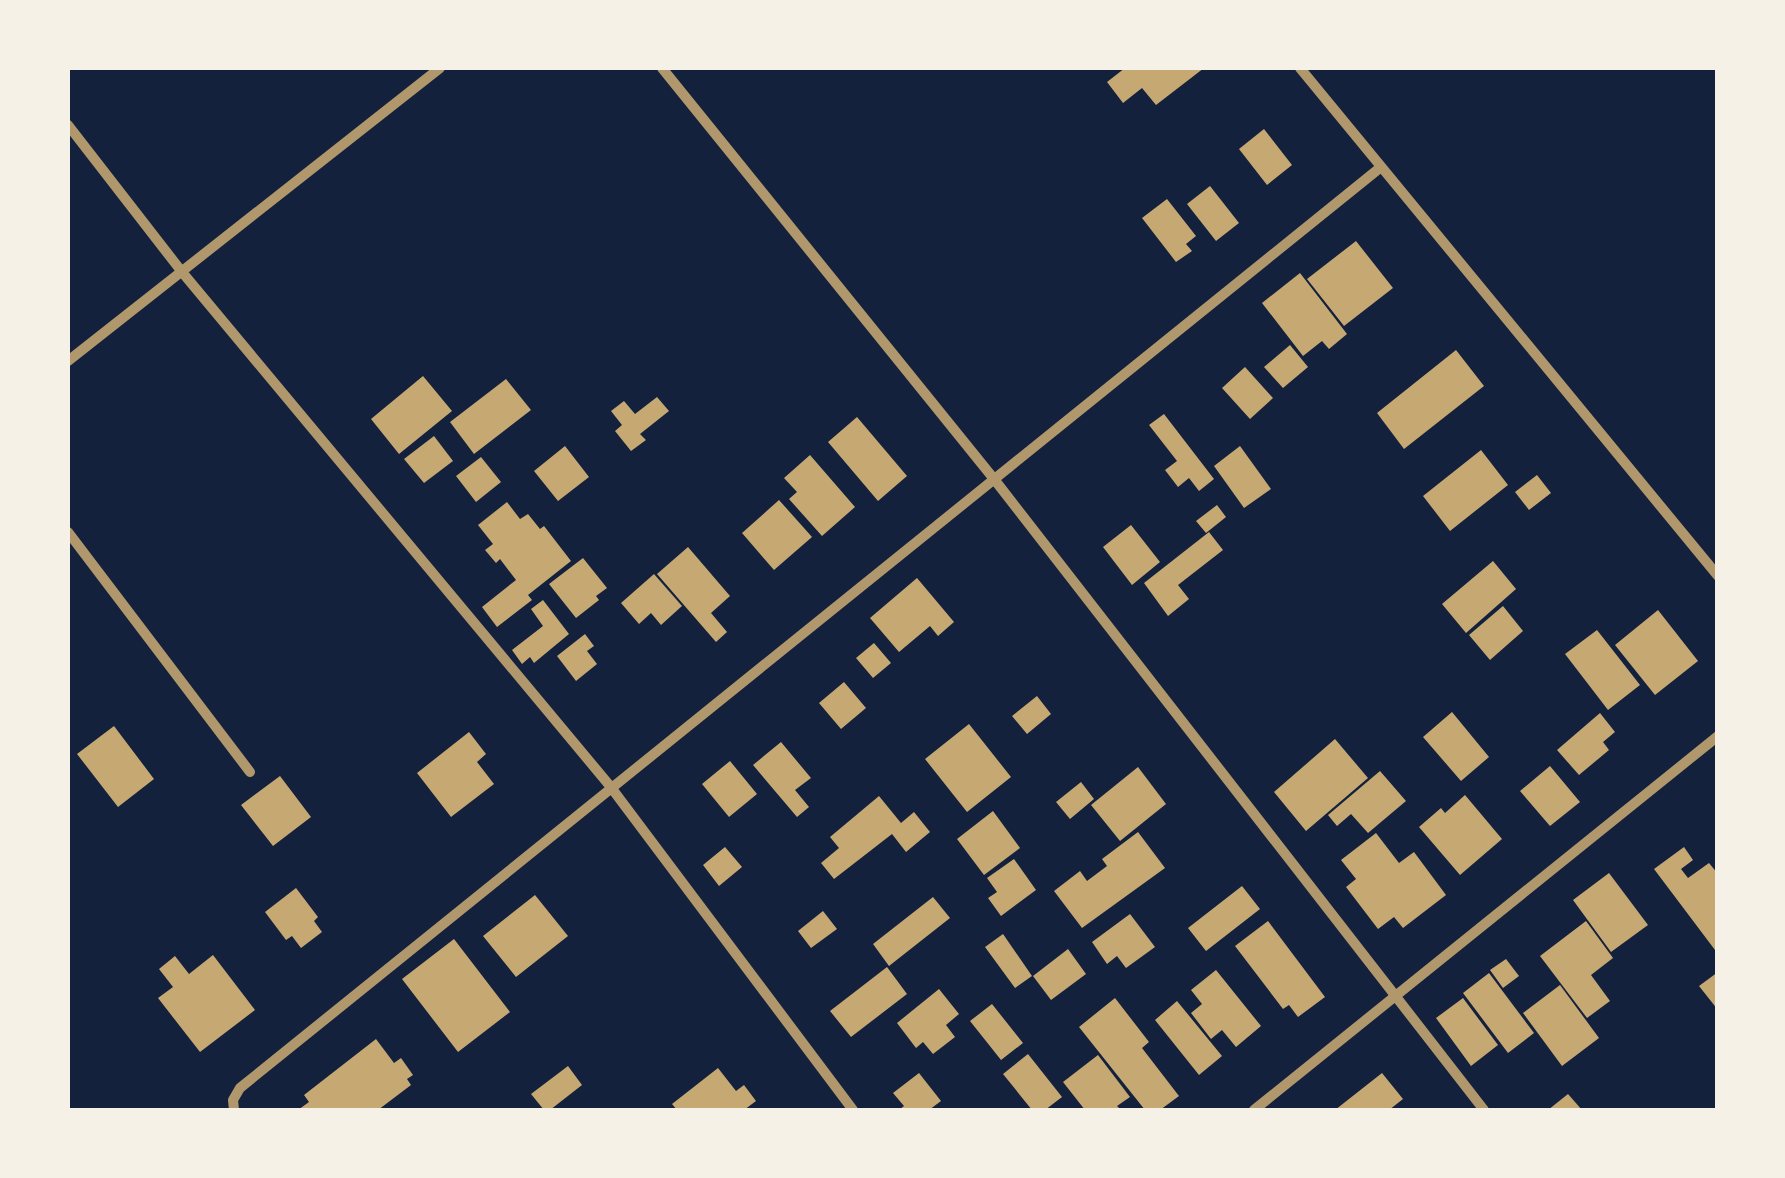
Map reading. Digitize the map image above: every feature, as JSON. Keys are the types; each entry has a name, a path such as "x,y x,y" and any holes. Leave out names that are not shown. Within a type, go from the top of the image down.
{"street":[{"path":"68,361 440,68"},
{"path":"662,68 994,479 1484,1110"},
{"path":"1300,68 1718,576"},
{"path":"68,124 182,272 610,786 853,1110"},
{"path":"234,1110 233,1100 240,1088 1381,167"},
{"path":"68,532 250,772"},
{"path":"1254,1110 1718,736"}],"building":[{"path":"1125,68 1204,68 1156,105 1142,88 1123,103 1107,82"},
{"path":"1264,129 1292,165 1267,185 1239,149"},
{"path":"1210,186 1239,223 1216,241 1187,204"},
{"path":"1167,199 1196,236 1186,244 1192,251 1176,262 1142,218"},
{"path":"1356,241 1393,288 1344,326 1307,279"},
{"path":"1300,273 1347,334 1329,349 1322,341 1303,356 1262,303"},
{"path":"1290,345 1308,367 1283,388 1264,367"},
{"path":"1456,350 1484,386 1404,449 1377,413"},
{"path":"1245,367 1273,398 1250,419 1222,388"},
{"path":"423,376 452,411 399,454 371,419"},
{"path":"506,379 531,410 474,454 450,422"},
{"path":"657,397 669,411 640,434 646,440 631,451 615,431 622,425 611,411 624,401 635,414"},
{"path":"1164,414 1214,479 1199,491 1189,478 1178,487 1165,470 1177,461 1149,425"},
{"path":"857,417 907,476 878,501 828,442"},
{"path":"434,436 453,461 424,483 404,459"},
{"path":"565,446 589,477 558,501 534,471"},
{"path":"1240,446 1271,489 1244,508 1214,466"},
{"path":"1481,450 1508,485 1450,531 1423,496"},
{"path":"810,455 855,507 822,536 789,499 797,492 784,478"},
{"path":"481,457 501,482 476,502 456,476"},
{"path":"1537,475 1551,493 1529,510 1515,492"},
{"path":"779,500 812,537 774,570 742,533"},
{"path":"507,502 520,519 528,514 540,529 544,526 571,561 528,595 532,600 497,627 482,607 516,580 500,559 496,563 485,550 493,544 478,525"},
{"path":"1217,505 1226,517 1206,533 1196,521"},
{"path":"1131,525 1160,562 1132,585 1103,547"},
{"path":"1209,532 1223,550 1178,585 1189,599 1168,616 1144,583"},
{"path":"688,547 730,596 711,613 727,632 716,642 657,574"},
{"path":"583,558 607,588 596,596 599,600 576,618 549,584"},
{"path":"1493,561 1516,589 1466,633 1442,604"},
{"path":"654,574 682,606 661,625 651,613 639,624 621,603"},
{"path":"917,578 954,622 938,636 930,626 899,652 870,618"},
{"path":"543,600 569,634 534,663 530,657 522,664 512,650 543,626 531,609"},
{"path":"1503,606 1523,631 1490,660 1469,635"},
{"path":"1658,610 1698,661 1655,695 1615,645"},
{"path":"1597,630 1640,685 1608,710 1565,654"},
{"path":"585,634 594,646 587,651 597,664 576,681 557,656"},
{"path":"874,643 891,663 873,678 856,658"},
{"path":"844,682 866,708 841,729 819,703"},
{"path":"1037,696 1051,714 1027,734 1012,716"},
{"path":"1452,712 1489,757 1461,781 1423,737"},
{"path":"1600,713 1615,732 1603,742 1609,750 1579,775 1557,750"},
{"path":"969,724 1011,777 967,812 925,759"},
{"path":"114,726 154,779 118,807 77,754"},
{"path":"469,732 486,754 477,762 494,784 451,817 417,773"},
{"path":"1335,739 1368,778 1306,831 1274,792"},
{"path":"781,742 811,778 795,790 809,807 797,817 753,765"},
{"path":"730,761 757,794 729,817 702,784"},
{"path":"1550,766 1580,802 1550,826 1520,791"},
{"path":"1138,767 1166,804 1120,841 1091,805"},
{"path":"1380,771 1406,801 1368,833 1351,814 1337,826 1328,815"},
{"path":"280,776 311,817 273,846 241,805"},
{"path":"1081,782 1094,799 1070,819 1056,802"},
{"path":"1465,795 1502,839 1460,875 1419,827 1441,808 1445,813"},
{"path":"879,796 901,823 914,812 930,832 906,852 892,834 834,879 821,863 839,848 830,837"},
{"path":"993,811 1020,848 984,875 957,839"},
{"path":"1138,832 1165,868 1082,928 1054,891 1080,871 1087,881 1107,866 1102,859"},
{"path":"1376,833 1399,863 1414,852 1446,895 1403,928 1394,917 1378,929 1346,887 1356,879 1341,860"},
{"path":"725,847 742,867 719,886 703,865"},
{"path":"1684,847 1693,860 1681,869 1688,878 1709,863 1718,874 1718,954 1654,869"},
{"path":"1014,859 1036,890 1001,916 988,898 997,892 987,878"},
{"path":"1609,873 1648,925 1611,952 1573,900"},
{"path":"1242,886 1260,909 1206,951 1188,928"},
{"path":"296,888 318,917 314,921 322,932 301,948 292,936 286,940 265,912"},
{"path":"535,895 568,936 516,977 483,936"},
{"path":"933,897 950,918 889,966 873,944"},
{"path":"823,911 837,929 811,948 798,931"},
{"path":"1130,914 1155,947 1126,968 1117,956 1107,964 1092,942"},
{"path":"1268,921 1325,997 1298,1017 1289,1005 1283,1009 1235,946"},
{"path":"1586,921 1613,958 1591,975 1610,1001 1587,1018 1540,956"},
{"path":"1003,934 1032,976 1015,988 985,947"},
{"path":"454,939 510,1012 458,1052 402,979"},
{"path":"1068,949 1086,974 1051,1000 1033,976"},
{"path":"213,955 255,1010 200,1052 158,998 173,987 159,969 175,956 189,974"},
{"path":"1506,959 1519,976 1503,988 1490,970"},
{"path":"887,967 907,994 851,1037 830,1011"},
{"path":"1216,970 1261,1026 1236,1047 1222,1030 1211,1039 1191,1013 1202,1004 1191,990"},
{"path":"1718,972 1718,1010 1699,986"},
{"path":"1489,973 1534,1033 1508,1053 1463,993"},
{"path":"1560,985 1599,1038 1562,1066 1523,1013"},
{"path":"939,989 959,1014 946,1025 955,1037 933,1054 923,1042 916,1048 897,1023"},
{"path":"1115,998 1149,1042 1142,1048 1179,1096 1160,1110 1145,1110 1079,1027"},
{"path":"1463,998 1498,1045 1471,1066 1436,1018"},
{"path":"1177,1001 1222,1056 1199,1075 1155,1020"},
{"path":"992,1004 1023,1043 1001,1060 970,1021"},
{"path":"376,1039 394,1063 401,1058 413,1075 407,1079 411,1085 378,1110 298,1110 309,1102 304,1095"},
{"path":"1028,1054 1062,1097 1045,1110 1032,1110 1003,1074"},
{"path":"1098,1055 1130,1097 1117,1106 1121,1110 1085,1110 1063,1082"},
{"path":"568,1066 582,1085 550,1110 544,1110 531,1094"},
{"path":"718,1068 736,1091 744,1085 756,1101 744,1110 677,1110 672,1104"},
{"path":"919,1073 941,1101 929,1110 899,1110 904,1106 893,1093"},
{"path":"1382,1073 1403,1099 1389,1110 1335,1110"},
{"path":"1568,1094 1582,1110 1548,1110"}]}
